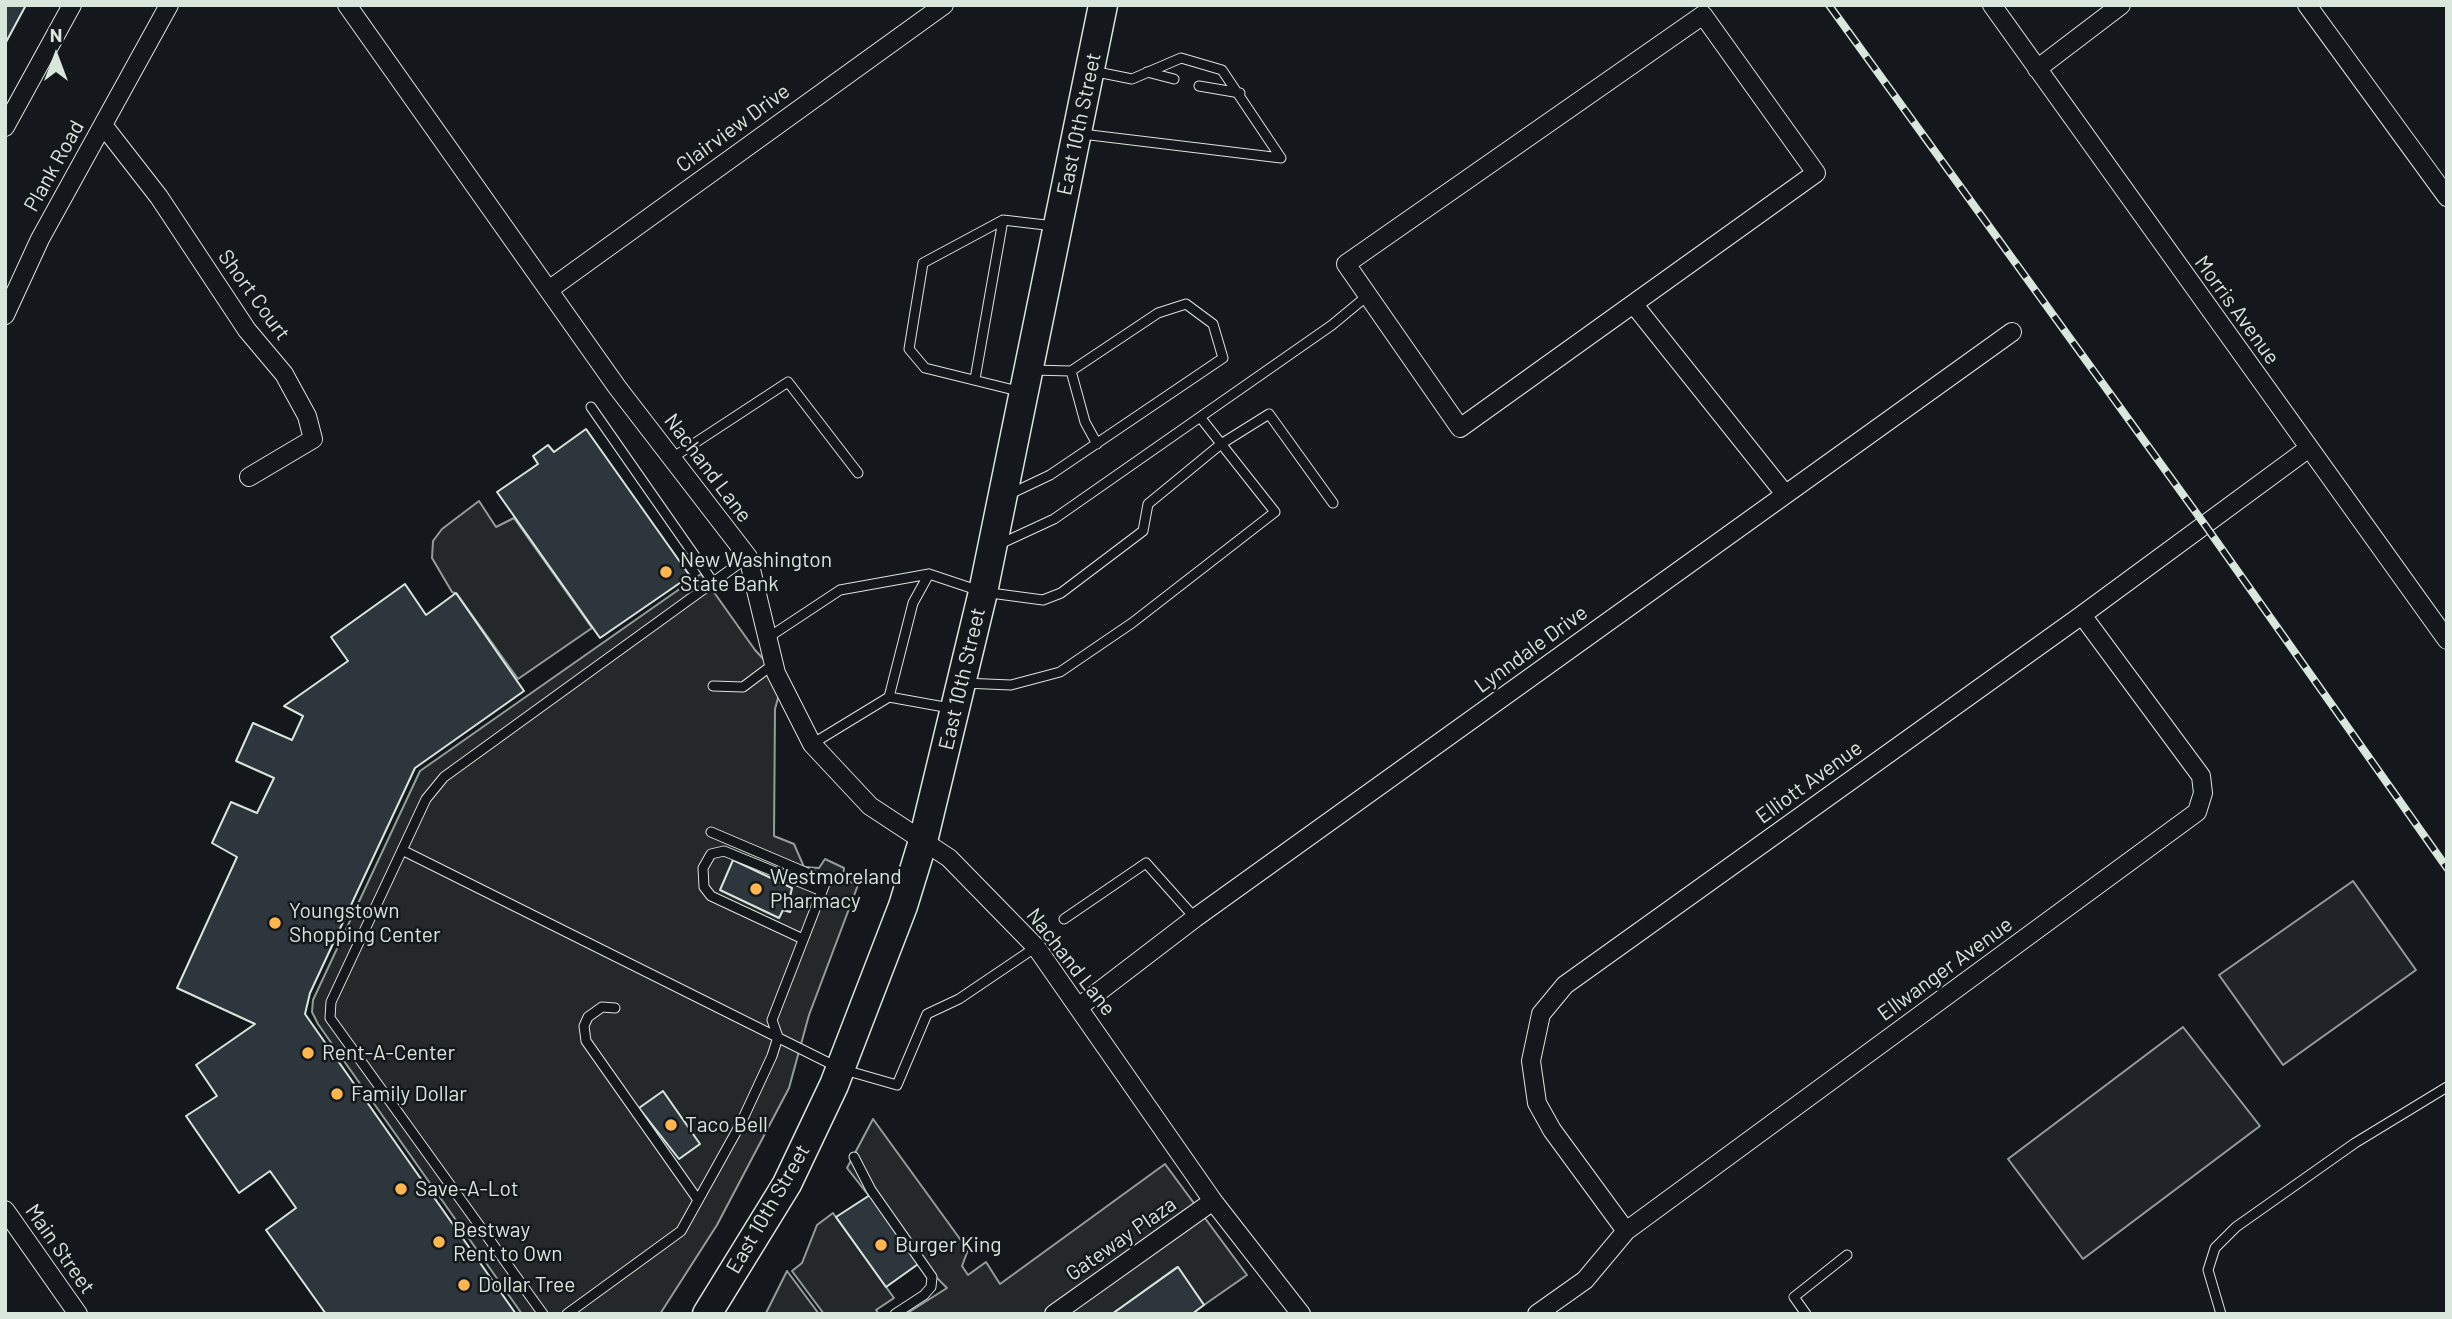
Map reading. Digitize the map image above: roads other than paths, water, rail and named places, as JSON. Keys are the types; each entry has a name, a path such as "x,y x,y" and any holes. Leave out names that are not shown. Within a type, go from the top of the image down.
{"main road":[{"name":"East 10th Street","path":"707,1314 787,1184 841,1069 904,906 923,841 983,592 1103,5"}],"street":[{"path":"5,127 72,5"},
{"name":"Plank Road","path":"5,315 40,239 169,5"},
{"name":"Nachand Lane","path":"347,5 617,387 748,558 776,673 812,744 870,806 949,858 1036,947 1080,1006 1213,1200 1301,1314"},
{"name":"Clairview Drive","path":"550,289 944,5"},
{"name":"Morris Avenue","path":"1992,5 2447,640"},
{"path":"2037,69 2121,5"},
{"path":"2307,5 2447,197"},
{"path":"1703,15 1816,173 1635,306 1460,428 1367,296 1346,264 1703,15"},
{"name":"Short Court","path":"103,125 159,197 247,330 284,374 307,416 313,439 249,477"},
{"path":"1635,306 1785,494"},
{"name":"Lynndale Drive","path":"1080,1006 1195,918 2012,332"},
{"name":"Elliott Avenue","path":"1626,1231 1552,1130 1537,1103 1531,1061 1541,1014 1565,985 2082,615 2309,448"},
{"name":"Ellwanger Avenue","path":"1537,1314 1585,1280 1626,1231 2197,812 2203,793 2202,776 2082,615"},
{"name":"Gateway Plaza","path":"1054,1314 1213,1200"},
{"name":"Main Street","path":"5,1210 78,1314"}],"lane":[{"path":"1077,133 1282,158 1241,93 1222,70 1181,58 1132,79 1090,71"},
{"path":"1147,72 1174,79"},
{"path":"1199,86 1241,93"},
{"path":"975,379 1003,220"},
{"path":"1002,498 1050,475 1223,358 1213,324 1186,304 1158,313 1071,371 1026,381 975,379 925,368 909,349 923,263 1003,220 1058,227"},
{"path":"992,548 1054,519 1367,296"},
{"path":"1071,371 1085,422 1097,444"},
{"path":"672,458 788,382 858,473"},
{"path":"591,407 713,582"},
{"path":"769,637 840,590 929,574 983,592 1043,600 1061,593 1143,530 1148,504 1221,444 1269,414 1333,503"},
{"path":"812,744 889,697 959,696 1060,672 1132,623 1275,512 1200,417"},
{"path":"543,1314 330,1018 331,1002 426,799 444,777 748,558"},
{"path":"889,697 913,603 929,574"},
{"path":"713,686 743,687 767,669 776,673"},
{"path":"567,1314 681,1231 740,1125 778,1037 772,1020 826,881 711,832"},
{"path":"402,850 841,1069 897,1085 927,1014 959,999 1036,947"},
{"path":"803,939 710,896 704,887 703,868 711,854 724,851 822,891"},
{"path":"1064,919 1146,863 1195,918"},
{"path":"615,1008 602,1007 588,1017 584,1026 586,1041 698,1200"},
{"path":"2221,1314 2208,1269 2215,1248 2236,1227 2355,1143 2447,1087"},
{"path":"854,1157 871,1190 932,1276 931,1287 895,1314"},
{"path":"1806,1314 1794,1297 1847,1255"}],"railway":[{"path":"1829,5 2205,525 2447,868"}],"place":[{"name":"New Washington State Bank","path":"666,572"},
{"name":"Westmoreland Pharmacy","path":"756,889"},
{"name":"Youngstown Shopping Center","path":"275,923"},
{"name":"Rent-A-Center","path":"308,1053"},
{"name":"Family Dollar","path":"337,1094"},
{"name":"Taco Bell","path":"671,1125"},
{"name":"Save-A-Lot","path":"401,1189"},
{"name":"Bestway Rent to Own","path":"439,1242"},
{"name":"Burger King","path":"881,1245"},
{"name":"Dollar Tree","path":"464,1285"}]}
